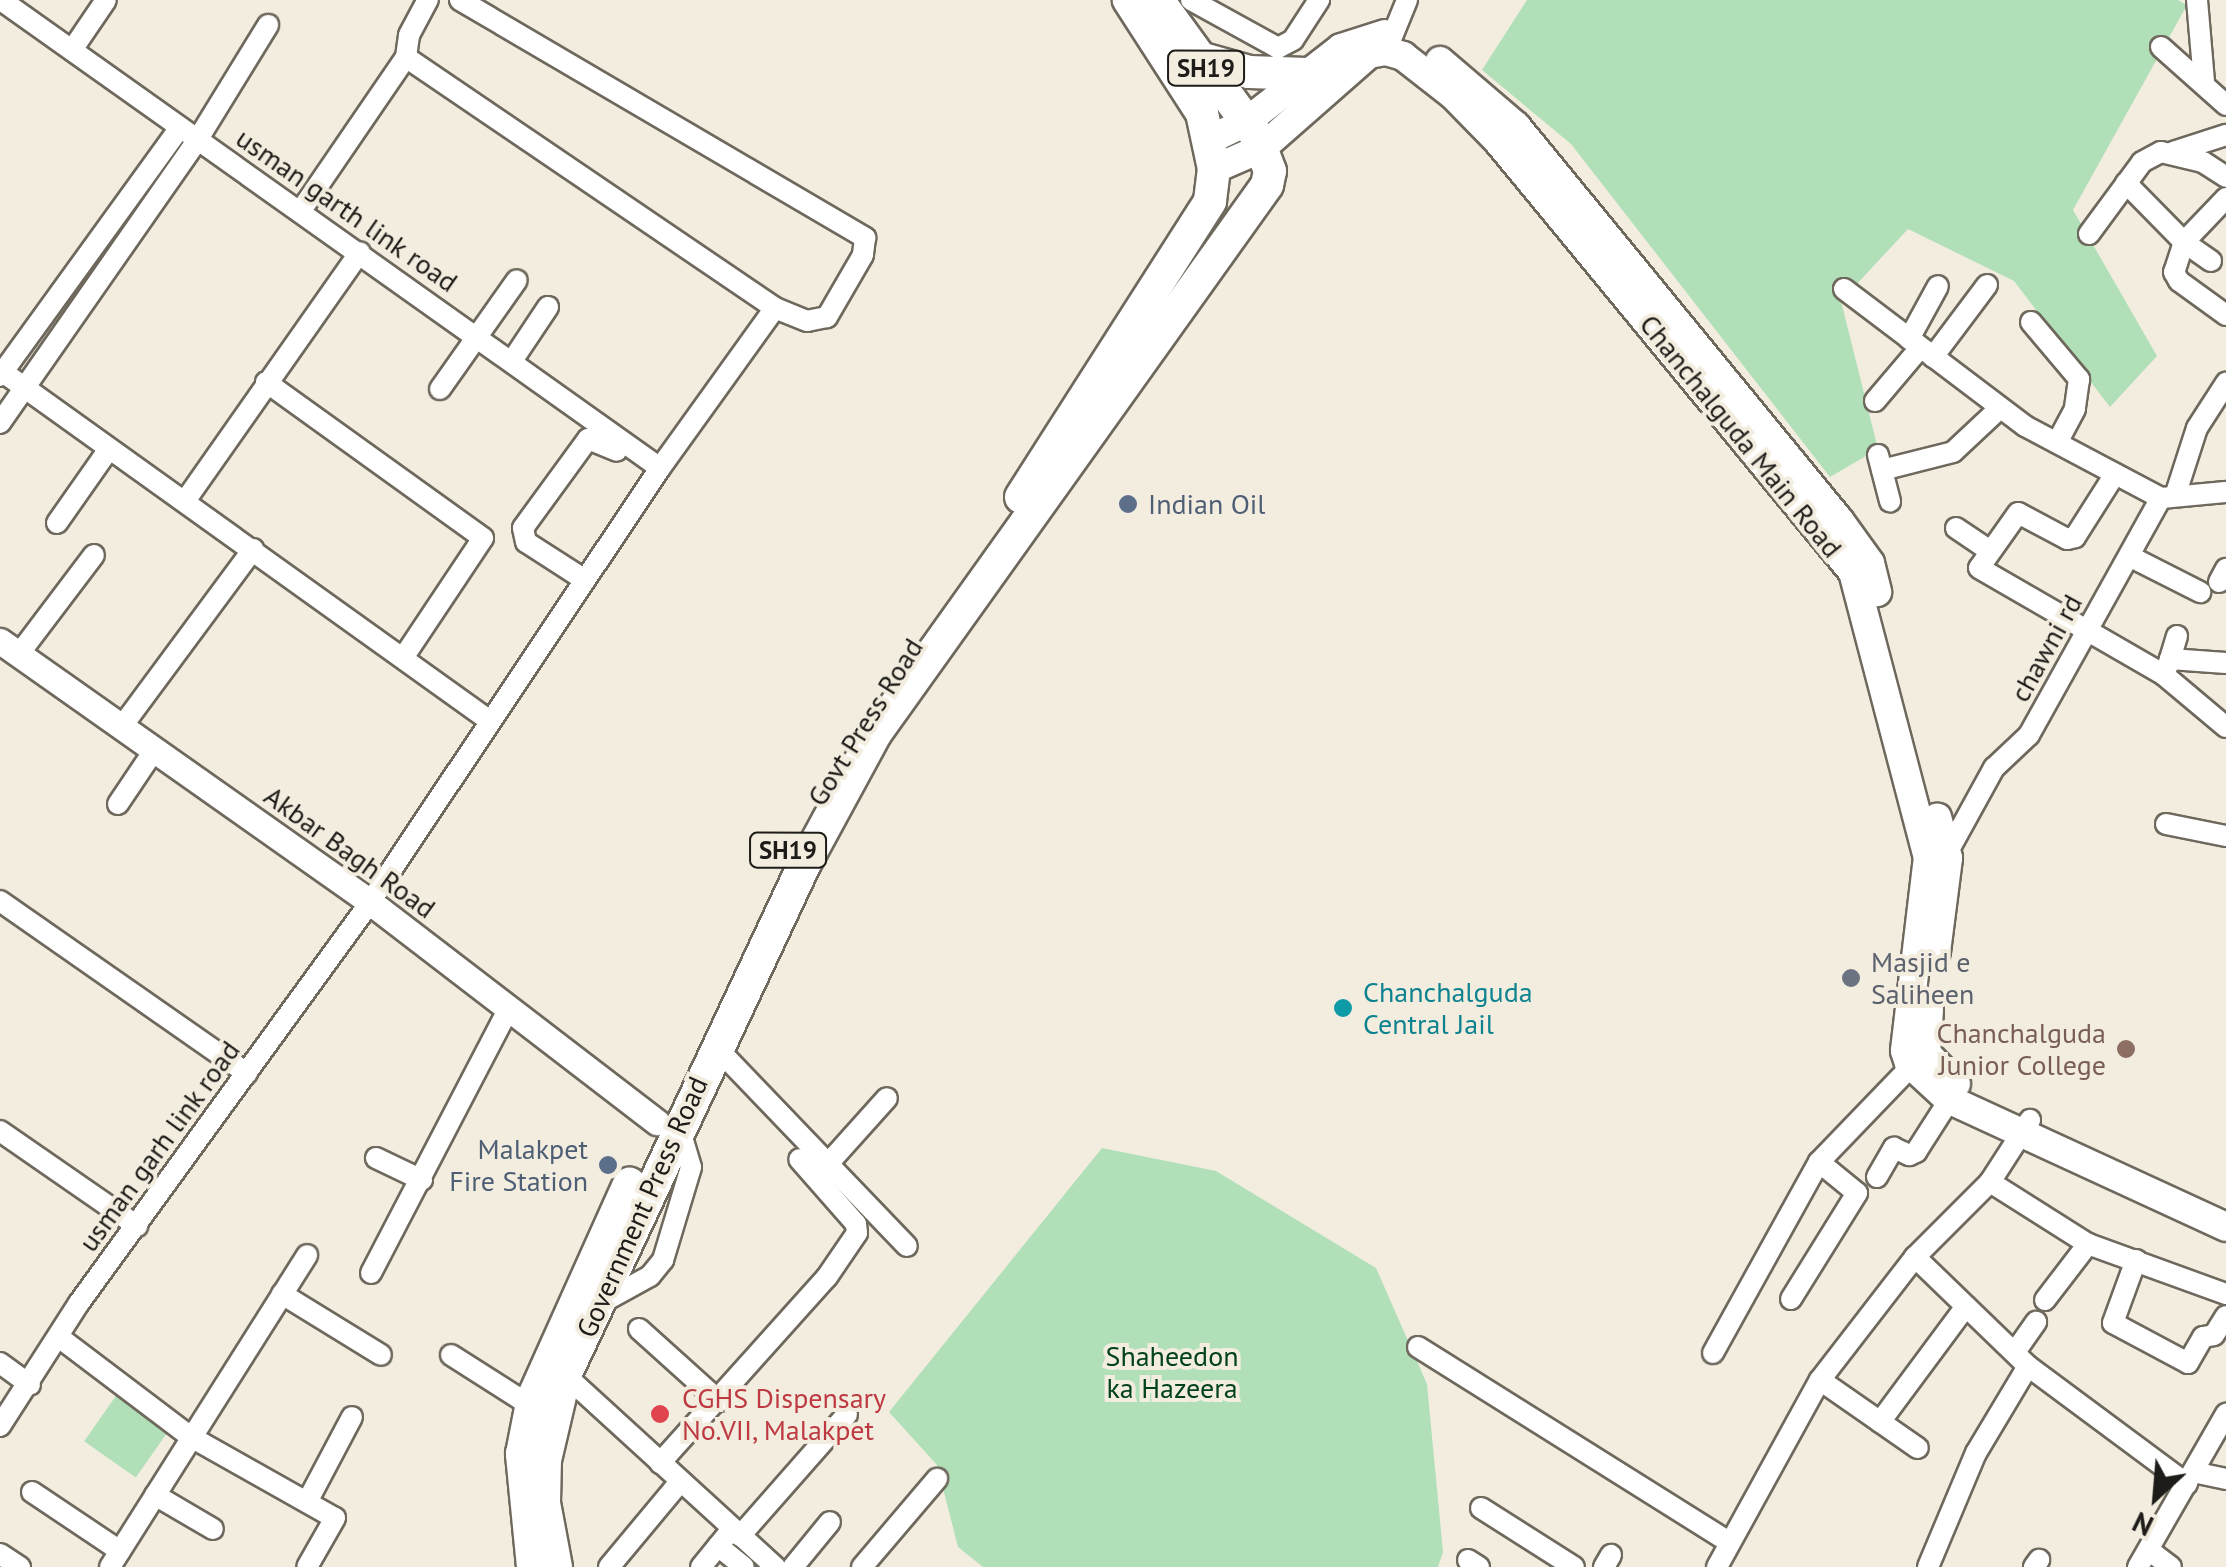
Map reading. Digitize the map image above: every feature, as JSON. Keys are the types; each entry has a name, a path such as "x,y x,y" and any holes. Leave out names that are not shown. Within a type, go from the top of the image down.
{"main road":[{"name":"SH19","path":"1129,0 1209,141"},
{"name":"SH19","path":"1158,0 1255,135"},
{"name":"Chanchalguda Main Road","path":"1389,42 1413,41 1491,117 1870,564 1938,857 1918,1058"},
{"path":"1255,135 1307,74 1341,48 1389,42"},
{"path":"1209,141 1255,135 1389,42"},
{"name":"SH19","path":"1199,58 1248,72 1307,74"},
{"name":"Government Press Road","path":"556,1567 544,1503 546,1460 565,1375 599,1304 668,1124 715,1046 875,734 1260,204 1270,171 1255,135"},
{"name":"Govt Press Road","path":"533,1567 522,1454 532,1406 668,1124 796,834 855,728 1027,488 1210,202 1209,141"},
{"path":"1918,1058 1954,1093 2226,1227"},
{"path":"2026,1128 2226,1210"}],"street":[{"name":"usman garth link road","path":"1,0 302,209 660,468"},
{"path":"72,50 106,0"},
{"path":"302,209 406,57 409,35 428,0"},
{"path":"406,57 775,308 807,321 826,317 863,255 866,238 460,0"},
{"path":"1191,0 1278,48 1293,40 1319,0"},
{"path":"1389,42 1406,0"},
{"path":"2197,0 2204,81"},
{"path":"268,24 189,133 1,373 253,549 490,722"},
{"path":"2162,46 2226,104"},
{"path":"0,423 189,133"},
{"path":"2089,234 2142,162 2226,135"},
{"path":"2173,152 2226,176"},
{"path":"2126,183 2184,242 2211,261"},
{"path":"2226,198 2184,242 2174,272 2226,315"},
{"path":"184,501 360,252"},
{"path":"440,389 516,280"},
{"path":"1875,401 1921,348 1987,285"},
{"path":"1921,348 1938,286"},
{"path":"1844,289 2000,408 2115,474 2168,496 2226,492"},
{"path":"512,362 548,307"},
{"path":"581,577 775,308"},
{"path":"2030,322 2079,379 2075,409 2057,443"},
{"path":"266,382 484,538 403,658"},
{"name":"chawni rd","path":"1938,857 1994,768 2029,735 2129,556 2168,496 2197,428 2226,383"},
{"path":"1890,501 1880,463 1954,452 2000,408"},
{"path":"370,902 648,474 597,438 588,439 522,534 581,577"},
{"path":"57,523 109,449"},
{"path":"2115,474 2075,537 2066,539 2018,514 1989,550 1982,572 2088,632 2167,667 2226,727"},
{"path":"1956,528 1989,550"},
{"path":"123,725 253,549"},
{"path":"10,647 94,555"},
{"path":"2129,556 2215,581"},
{"path":"2167,667 2177,636"},
{"name":"Akbar Bagh Road","path":"10,647 370,902 668,1124"},
{"path":"2167,667 2226,663"},
{"path":"118,804 155,748"},
{"path":"2166,824 2226,836"},
{"path":"0,901 247,1072"},
{"name":"usman garh link road","path":"0,1426 370,902"},
{"path":"371,1273 509,1008"},
{"path":"715,1046 906,1246"},
{"path":"1712,1354 1819,1162 1918,1058"},
{"path":"1878,1177 1894,1148 1908,1156 1916,1152 1954,1093"},
{"path":"826,1166 888,1098"},
{"path":"1717,1567 1820,1380 1915,1257 1990,1182 2026,1128"},
{"path":"0,1131 138,1226"},
{"path":"376,1158 422,1180"},
{"path":"660,1463 719,1400 856,1233 856,1224 798,1159"},
{"path":"1791,1299 1857,1192 1819,1162"},
{"path":"1990,1182 2088,1244 2226,1294"},
{"path":"2046,1300 2088,1244"},
{"path":"32,1492 115,1559 307,1255"},
{"path":"1915,1257 2021,1359 2190,1478 2226,1479"},
{"path":"2136,1260 2112,1323 2188,1363 2202,1337 2214,1335 2226,1316"},
{"path":"282,1294 381,1355"},
{"path":"1880,1422 1966,1306"},
{"path":"1928,1567 2036,1322"},
{"path":"639,1328 719,1400"},
{"path":"60,1338 191,1438 335,1518 307,1567"},
{"path":"1418,1347 1729,1542"},
{"path":"452,1355 532,1406"},
{"path":"0,1362 30,1385"},
{"path":"565,1375 660,1463 730,1537 769,1565"},
{"path":"1820,1380 1918,1448"},
{"path":"701,1567 847,1414"},
{"path":"2171,1567 2144,1559 2226,1414"},
{"path":"308,1502 352,1417"},
{"path":"862,1567 937,1479"},
{"path":"609,1567 679,1483"},
{"path":"155,1495 213,1528"},
{"path":"1481,1508 1574,1567"},
{"path":"793,1567 830,1522"},
{"path":"730,1537 744,1567"},
{"path":"0,1554 20,1567"}],"green space":[{"path":"1527,0 2178,0 2187,5 2073,210 2157,356 2110,407 2014,281 1908,229 1841,301 1878,449 1830,477 1571,144 1482,70"},
{"name":"Shaheedon ka Hazeera","path":"1102,1148 1216,1171 1376,1268 1427,1384 1443,1552 1438,1567 983,1567 958,1547 937,1465 889,1412"},
{"path":"118,1393 170,1429 136,1477 84,1441"}],"place":[{"name":"Indian Oil","path":"1128,504"},
{"name":"Masjid e Saliheen","path":"1851,978"},
{"name":"Chanchalguda Central Jail","path":"1343,1008"},
{"name":"Chanchalguda Junior College","path":"2126,1049"},
{"name":"Malakpet Fire Station","path":"608,1165"},
{"name":"CGHS Dispensary No.VII, Malakpet","path":"660,1414"}]}
